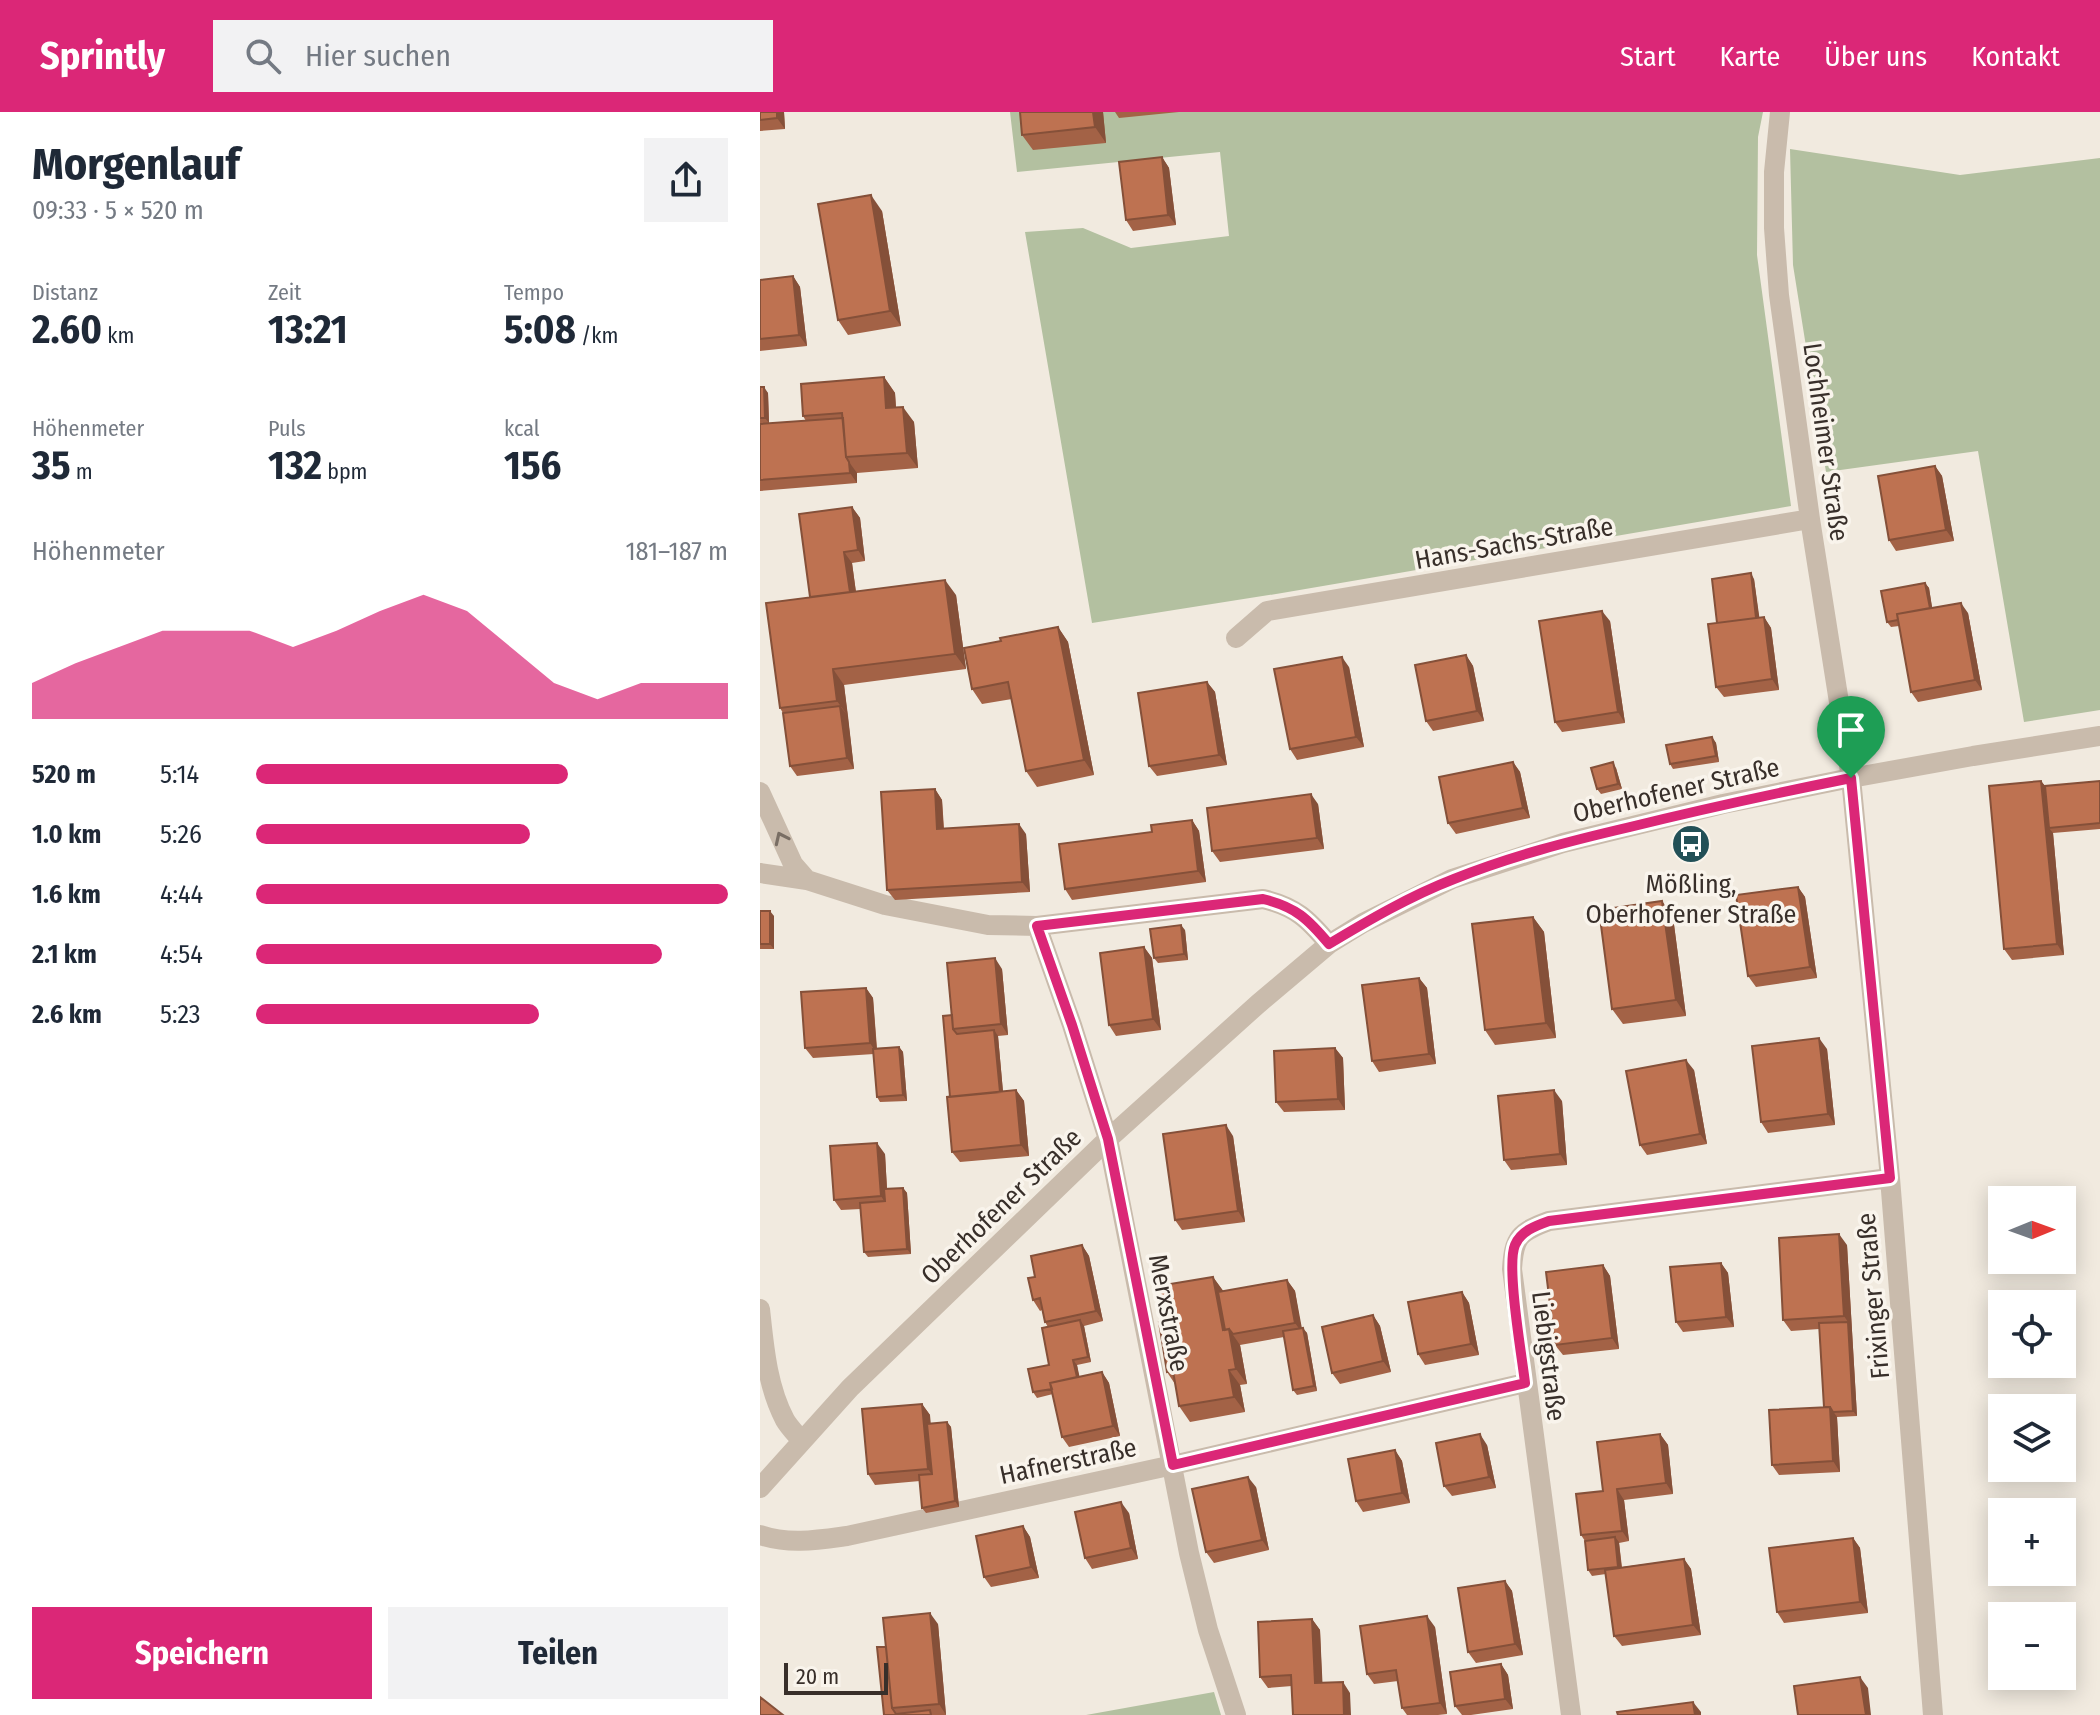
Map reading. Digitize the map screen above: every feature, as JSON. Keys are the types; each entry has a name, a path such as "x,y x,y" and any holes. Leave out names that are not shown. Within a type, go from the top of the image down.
{"street":[{"name":"Lochheimer Straße","path":"1780,112 1774,172 1779,295 1851,778"},
{"name":"Hans-Sachs-Straße","path":"1236,638 1267,611 1810,519"},
{"name":"Oberhofener Straße","path":"760,1488 850,1388 1108,1139 1329,944 1383,912 1452,879 1563,843 1723,804 1851,778 2100,736"},
{"name":"Frixinger Straße","path":"1851,778 1890,1178 1933,1715"},
{"path":"760,792 793,864 807,880"},
{"path":"760,873 807,880 885,905 988,925 1037,926 1263,899 1298,911 1329,944"},
{"name":"Merxstraße","path":"1037,926 1108,1139 1189,1553 1208,1630 1236,1715"},
{"name":"Liebigstraße","path":"1571,1715 1512,1269 1513,1248 1520,1236 1549,1221 1890,1178"},
{"path":"760,1309 773,1390 786,1422 801,1440"},
{"name":"Hafnerstraße","path":"760,1535 803,1542 847,1536 1173,1465 1525,1383"}],"green space":[{"path":"1010,112 1763,112 1758,137 1757,255 1791,506 1092,623 1025,232 1083,228 1131,248 1229,236 1220,152 1017,172"},
{"path":"1790,149 1960,175 2100,158 2100,710 2024,722 1978,451 1826,472 1793,265"},
{"path":"1214,1692 1221,1715 1086,1715"}],"building":[{"path":"760,112 777,112 777,118 760,120"},
{"path":"1020,112 1093,112 1095,127 1022,135"},
{"path":"1162,157 1168,215 1126,220 1119,162"},
{"path":"871,195 890,311 838,320 818,204"},
{"path":"793,276 799,335 760,339 760,280"},
{"path":"884,377 886,408 903,407 907,453 846,457 842,413 803,416 801,384"},
{"path":"760,387 764,387 765,418 760,418"},
{"path":"843,418 850,473 760,480 760,424"},
{"path":"1935,466 1946,530 1889,540 1878,476"},
{"path":"852,507 858,550 844,552 850,592 810,597 799,514"},
{"path":"1751,573 1756,618 1717,623 1712,579"},
{"path":"945,580 955,654 833,669 837,701 780,708 766,603"},
{"path":"1925,583 1930,608 1897,614 1898,620 1887,622 1881,591"},
{"path":"1961,603 1975,680 1911,692 1897,614"},
{"path":"1602,611 1618,712 1555,722 1539,621"},
{"path":"1764,617 1772,679 1716,687 1708,624"},
{"path":"1058,627 1084,760 1026,771 1008,682 972,689 964,648"},
{"path":"1466,655 1477,711 1426,721 1415,665"},
{"path":"1342,657 1356,737 1290,749 1274,669"},
{"path":"1207,682 1219,755 1149,766 1138,693"},
{"path":"840,706 847,758 790,766 783,713"},
{"path":"1712,737 1716,756 1670,764 1666,745"},
{"path":"1513,762 1523,808 1448,823 1439,777"},
{"path":"1613,762 1618,784 1597,789 1591,768"},
{"path":"2041,781 2057,944 2004,949 1989,786"},
{"path":"2100,781 2100,823 2049,828 2045,786"},
{"path":"935,789 937,829 1019,824 1022,882 887,890 881,792"},
{"path":"1311,794 1317,838 1212,851 1207,808"},
{"path":"1192,820 1198,871 1065,889 1059,844 1152,832 1151,825"},
{"path":"1798,887 1810,967 1748,976 1736,895"},
{"path":"1662,901 1676,1000 1612,1009 1599,910"},
{"path":"760,911 770,911 770,944 760,944"},
{"path":"1533,917 1546,1023 1485,1030 1472,924"},
{"path":"1181,925 1184,954 1154,958 1150,929"},
{"path":"1144,947 1153,1019 1109,1025 1100,953"},
{"path":"995,958 1001,1024 953,1029 947,963"},
{"path":"1419,978 1429,1054 1372,1061 1362,985"},
{"path":"866,988 870,1043 805,1048 801,992"},
{"path":"952,1015 953,1029 957,1034 994,1030 1000,1092 950,1097 943,1016"},
{"path":"1819,1038 1828,1114 1761,1122 1752,1046"},
{"path":"899,1047 903,1095 877,1097 873,1049"},
{"path":"1335,1048 1338,1099 1276,1102 1274,1051"},
{"path":"1686,1060 1700,1134 1640,1145 1626,1071"},
{"path":"1016,1090 1021,1145 952,1152 947,1097"},
{"path":"1554,1090 1560,1154 1504,1160 1498,1096"},
{"path":"1226,1125 1238,1211 1175,1220 1163,1134"},
{"path":"877,1143 881,1196 834,1200 830,1146"},
{"path":"903,1188 907,1249 864,1252 860,1203 885,1201 884,1189"},
{"path":"1839,1234 1844,1316 1783,1320 1779,1238"},
{"path":"1082,1245 1096,1311 1045,1322 1040,1298 1033,1300 1028,1278 1035,1277 1031,1256"},
{"path":"1721,1263 1726,1317 1676,1322 1670,1267"},
{"path":"1603,1265 1612,1338 1555,1345 1546,1272"},
{"path":"1213,1277 1223,1330 1229,1329 1236,1369 1229,1370 1234,1397 1179,1406 1173,1371 1167,1372 1159,1322 1164,1321 1158,1286"},
{"path":"1287,1280 1295,1323 1233,1334 1229,1329 1225,1330 1218,1292"},
{"path":"1462,1292 1471,1344 1418,1354 1408,1302"},
{"path":"1373,1315 1383,1361 1332,1373 1322,1327"},
{"path":"1080,1320 1088,1357 1073,1360 1077,1377 1050,1383 1052,1389 1033,1392 1028,1369 1049,1365 1042,1328"},
{"path":"1848,1322 1853,1411 1833,1412 1830,1407 1824,1407 1819,1323"},
{"path":"1303,1328 1314,1386 1293,1390 1283,1331"},
{"path":"1102,1372 1113,1426 1062,1437 1050,1383"},
{"path":"922,1404 928,1469 868,1474 862,1409"},
{"path":"1830,1407 1833,1461 1772,1465 1769,1410"},
{"path":"947,1422 955,1501 922,1508 919,1475 932,1474 927,1424"},
{"path":"1480,1434 1489,1477 1444,1486 1436,1443"},
{"path":"1660,1434 1666,1483 1617,1489 1622,1531 1581,1535 1576,1494 1603,1491 1597,1442"},
{"path":"1395,1450 1402,1493 1356,1501 1348,1459"},
{"path":"1248,1477 1262,1540 1206,1552 1192,1489"},
{"path":"1121,1502 1131,1548 1085,1558 1075,1512"},
{"path":"1023,1526 1031,1567 984,1577 976,1536"},
{"path":"1615,1537 1618,1567 1588,1570 1585,1541"},
{"path":"1853,1538 1860,1602 1777,1612 1769,1548"},
{"path":"1684,1559 1693,1625 1614,1636 1605,1570"},
{"path":"1505,1581 1515,1644 1468,1652 1458,1588"},
{"path":"930,1613 939,1704 892,1708 883,1618"},
{"path":"1427,1616 1440,1703 1402,1708 1396,1670 1367,1674 1360,1626"},
{"path":"1312,1619 1315,1683 1343,1682 1344,1715 1293,1715 1291,1675 1260,1677 1258,1622"},
{"path":"877,1647 886,1647 892,1708 896,1714 930,1710 931,1715 884,1715"},
{"path":"1501,1664 1505,1699 1455,1706 1450,1672"},
{"path":"1860,1677 1866,1715 1798,1715 1794,1686"},
{"path":"760,1697 783,1715 760,1715"},
{"path":"1693,1702 1695,1715 1618,1715 1617,1712"}],"place":[{"name":"Mößling, Oberhofener Straße","path":"1691,844"}],"route":[{"path":"1851,778 1890,1178 1549,1221 1533,1227 1520,1236 1513,1248 1512,1269 1525,1383 1173,1465 1108,1139 1037,926 1263,899 1298,911 1329,944 1383,912 1452,879 1521,855 1723,804 1851,778"}]}
